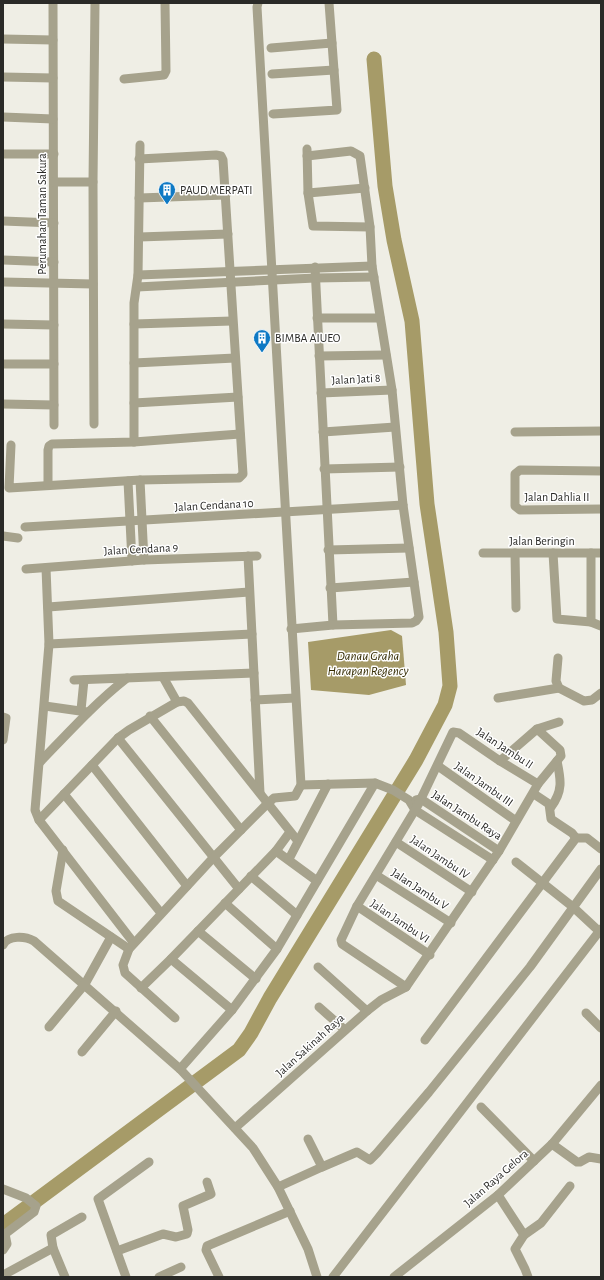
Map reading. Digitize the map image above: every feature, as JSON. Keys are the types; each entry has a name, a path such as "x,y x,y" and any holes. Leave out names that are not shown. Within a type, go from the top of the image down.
{"street":[{"name":"Perumahan Taman Sakura","path":"53,3 54,425"},
{"path":"94,424 93,182 95,3"},
{"path":"124,79 164,76 166,72 165,3"},
{"path":"273,114 337,110 329,3"},
{"path":"175,1018 141,988 123,969 131,945 213,858 268,803 274,798 295,796 300,785 256,4"},
{"path":"3,39 53,40"},
{"path":"271,48 332,44"},
{"path":"272,74 334,70"},
{"path":"3,77 54,78"},
{"path":"3,118 54,119"},
{"path":"134,442 134,304 138,275 140,146"},
{"path":"291,629 333,625 415,622 419,617 403,506 392,390 372,266 370,227 360,156 351,151 307,153 308,193 313,226 370,227"},
{"path":"3,154 54,154"},
{"path":"11,445 9,488 140,480 240,478 243,474 244,468 240,434 232,321 223,160 221,156 139,159"},
{"path":"54,182 93,182"},
{"path":"308,193 365,188"},
{"path":"139,198 226,195"},
{"path":"3,220 54,223"},
{"path":"139,237 228,234"},
{"path":"3,260 54,262"},
{"path":"356,266 357,277"},
{"path":"138,275 372,266"},
{"path":"315,268 328,550 333,625"},
{"path":"137,286 315,278 374,277"},
{"path":"3,282 93,284"},
{"path":"317,318 380,318"},
{"path":"134,324 232,321"},
{"path":"3,324 54,325"},
{"path":"319,356 386,355"},
{"path":"134,363 235,358"},
{"path":"3,364 54,364"},
{"name":"Jalan Jati 8","path":"321,393 392,390"},
{"path":"134,403 238,397"},
{"path":"3,404 54,405"},
{"path":"323,432 395,427"},
{"path":"515,432 601,431"},
{"path":"48,485 48,446 52,444 134,442 240,434"},
{"path":"324,469 400,467"},
{"name":"Jalan Dahlia II","path":"601,471 517,471 515,474 515,506 520,510 601,509"},
{"path":"140,480 144,560"},
{"path":"128,481 132,561"},
{"name":"Jalan Cendana 10","path":"25,527 403,506"},
{"path":"3,536 18,538"},
{"path":"328,550 409,548"},
{"name":"Jalan Beringin","path":"483,553 601,553"},
{"path":"515,553 516,608"},
{"path":"553,553 557,619 591,622 601,626"},
{"path":"591,553 591,622"},
{"path":"248,556 260,793"},
{"name":"Jalan Cendana 9","path":"26,569 144,560 257,556"},
{"path":"46,568 49,644 40,762 34,801 35,810 40,820 131,945"},
{"path":"330,588 414,582"},
{"path":"48,607 249,592"},
{"path":"49,644 252,634"},
{"path":"558,658 556,681 559,688"},
{"path":"84,711 79,680 254,673"},
{"path":"163,677 177,702"},
{"path":"40,762 84,711 127,678"},
{"path":"498,698 559,688 584,701 592,700 601,694"},
{"path":"255,700 294,698"},
{"path":"40,820 118,738 150,716 177,702 184,701 188,703 297,840"},
{"path":"45,706 84,711"},
{"path":"150,716 241,830"},
{"path":"3,718 6,718 3,740"},
{"path":"500,761 537,729 559,722"},
{"path":"438,766 415,810 357,906 341,940 342,944 406,987 430,955 499,851 516,821 534,794 538,784 561,756 560,750 537,729"},
{"name":"Jalan Jambu II","path":"438,766 453,732 458,732 500,761 538,784"},
{"path":"118,738 239,889"},
{"path":"558,761 560,788 558,797 551,807 551,819 576,838 587,838 601,849"},
{"path":"92,765 187,886"},
{"name":"Jalan Jambu III","path":"438,766 516,821"},
{"path":"300,785 375,783 401,795 421,799"},
{"path":"180,1069 232,1010 277,949 375,783"},
{"path":"289,859 297,840 328,784"},
{"path":"64,794 160,914"},
{"path":"534,794 551,807"},
{"path":"401,795 415,810"},
{"name":"Jalan Jambu Raya","path":"421,799 499,851"},
{"name":"Jalan Jambu Raya","path":"415,810 493,860"},
{"path":"141,988 276,851 290,832"},
{"path":"425,1040 576,838"},
{"name":"Jalan Jambu IV","path":"396,842 472,892"},
{"path":"63,850 56,891 58,902 112,937 131,945"},
{"path":"276,851 289,859 317,881"},
{"path":"333,1277 600,931 573,907 516,862"},
{"path":"278,1187 357,1152 370,1160 430,1092 530,967 601,869"},
{"name":"Jalan Jambu V","path":"376,874 451,923"},
{"path":"251,876 297,915"},
{"path":"225,903 277,949"},
{"name":"Jalan Jambu VI","path":"357,906 430,955"},
{"path":"198,931 256,979"},
{"path":"48,1027 85,984 112,937"},
{"path":"3,945 11,938 31,939 116,1011 189,1077 196,1088 253,1148 278,1187 308,1249 317,1277"},
{"path":"171,959 232,1010"},
{"path":"318,967 367,1011"},
{"name":"Jalan Sakinah Raya","path":"235,1128 367,1011 381,1000 406,987"},
{"path":"319,1007 345,1030"},
{"path":"82,1052 116,1011"},
{"path":"586,1012 601,1028"},
{"name":"Jalan Raya Gelora","path":"394,1277 498,1195 552,1144 601,1085"},
{"path":"481,1107 534,1161"},
{"path":"308,1139 322,1167"},
{"path":"552,1144 577,1162 580,1162 589,1156 601,1159"},
{"path":"126,1277 98,1199 149,1162"},
{"path":"117,1251 163,1234 176,1237 186,1234 188,1230 183,1206 211,1194 207,1182"},
{"path":"528,1277 526,1269 514,1249 524,1235 540,1223 556,1206 570,1186"},
{"path":"3,1189 26,1198 36,1206 34,1212 5,1234 7,1244 3,1250"},
{"path":"498,1195 524,1235"},
{"path":"219,1277 206,1250 207,1246 290,1211"},
{"path":"65,1277 53,1248 51,1235 82,1217"},
{"path":"4,1277 7,1273 53,1248"},
{"path":"159,1277 181,1267"},
{"path":"405,1268 410,1277"}],"water":[{"name":"Danau Graha Harapan Regency","path":"391,630 402,636 406,685 369,695 311,690 308,642"}],"waterway":[{"path":"3,1225 239,1050 251,1033 270,998 416,760 445,705 450,686 446,632 427,504 412,321 394,240 385,186 374,59"}],"place":[{"name":"PAUD MERPATI","path":"167,205"},
{"name":"BIMBA AIUEO","path":"262,353"}]}
